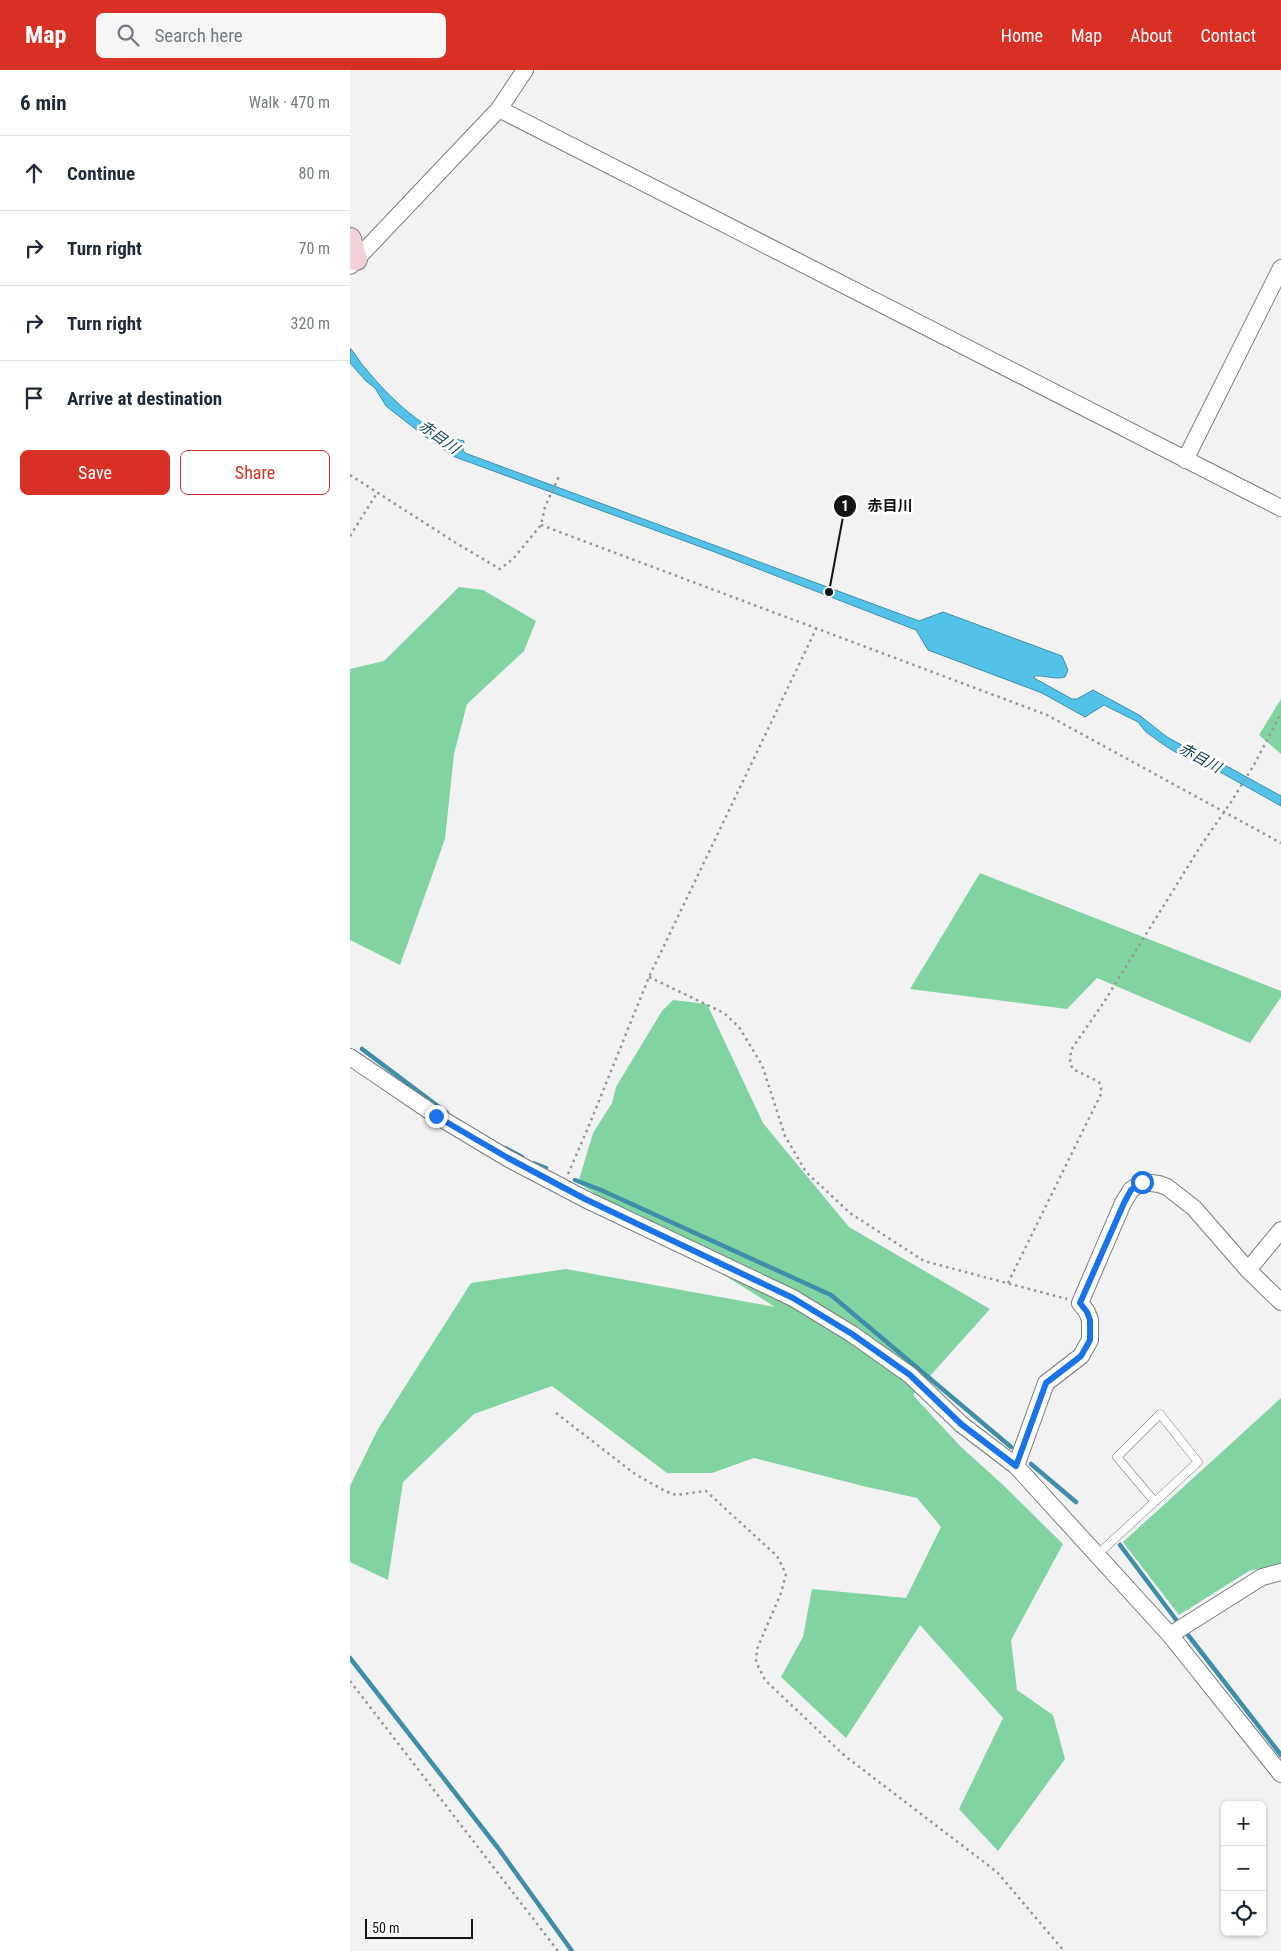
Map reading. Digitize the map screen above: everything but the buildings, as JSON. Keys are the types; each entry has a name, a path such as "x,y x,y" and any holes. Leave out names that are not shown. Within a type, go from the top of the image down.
{"street":[{"path":"352,255 498,109 525,70"},
{"path":"498,109 1281,508"},
{"path":"1185,460 1281,268"},
{"path":"350,1057 436,1116 508,1158 562,1187 793,1298 852,1334 910,1375 961,1424 1016,1466 1170,1635 1281,1774"},
{"path":"1016,1466 1046,1383 1081,1356 1090,1340 1090,1320 1080,1303 1124,1203 1131,1190 1142,1182 1167,1187 1194,1208 1248,1270 1281,1302"},
{"path":"1248,1270 1281,1230"},
{"path":"1170,1635 1262,1577 1281,1572"}],"lane":[{"path":"1098,1555 1155,1502 1198,1462 1160,1414 1117,1456 1155,1502"}],"path":[{"path":"350,475 500,569 513,559 541,525 545,507 560,474"},
{"path":"350,536 377,493"},
{"path":"541,525 817,627 1047,715 1281,843"},
{"path":"562,1187 649,977 817,627"},
{"path":"1008,1283 1101,1094 1099,1082 1073,1068 1070,1063 1071,1050 1104,1002 1200,848 1225,812 1254,765 1281,713"},
{"path":"649,977 724,1012 739,1027 762,1065 785,1136 806,1172 850,1213 924,1261 1080,1303"},
{"path":"556,1413 635,1474 664,1490 676,1495 706,1491 777,1556 786,1574 781,1593 757,1649 756,1662 766,1680 845,1756 997,1872 1064,1951"},
{"path":"350,1681 558,1951"}],"green space":[{"path":"459,587 483,590 536,621 524,651 467,704 454,754 445,839 400,965 350,940 350,669 384,661"},
{"path":"1281,699 1281,754 1259,735"},
{"path":"980,873 1281,991 1281,997 1250,1043 1097,978 1067,1009 910,989"},
{"path":"673,1000 707,1004 763,1123 849,1227 990,1309 913,1395 960,1446 1063,1544 1011,1640 1017,1690 1053,1715 1065,1759 998,1851 959,1809 1003,1718 920,1625 846,1738 781,1677 803,1637 812,1589 906,1598 941,1527 917,1498 754,1458 712,1473 667,1473 552,1386 474,1414 403,1482 388,1580 350,1562 350,1486 378,1429 471,1283 566,1269 775,1307 578,1183 593,1133 612,1103 616,1087 662,1011"},
{"path":"1281,1398 1281,1563 1249,1571 1179,1615 1123,1542"}],"water":[{"name":"赤目川","path":"350,348 375,380 397,403 436,431 464,441 463,450 465,453 919,621 943,612 1062,656 1068,670 1065,677 1034,676 1034,678 1072,699 1077,699 1093,690 1139,715 1167,737 1187,748 1212,758 1281,796 1281,806 1204,763 1182,756 1146,732 1138,722 1104,705 1085,717 1042,693 928,650 916,630 712,551 455,457 386,406 375,388 350,363"}],"waterway":[{"path":"362,1049 447,1113"},
{"path":"505,1148 522,1157"},
{"path":"533,1163 546,1168"},
{"path":"575,1180 601,1190 831,1295 1011,1447"},
{"path":"1031,1464 1076,1502"},
{"path":"1120,1545 1177,1621"},
{"path":"1188,1635 1281,1755"},
{"path":"350,1658 498,1848 572,1951"}],"place":[{"name":"赤目川","path":"829,592"}],"route":[{"path":"436,1116 508,1158 585,1199 793,1298 852,1334 910,1375 961,1424 1016,1466 1046,1383 1081,1356 1090,1340 1090,1320 1080,1303 1124,1203 1131,1190 1142,1182"}]}
